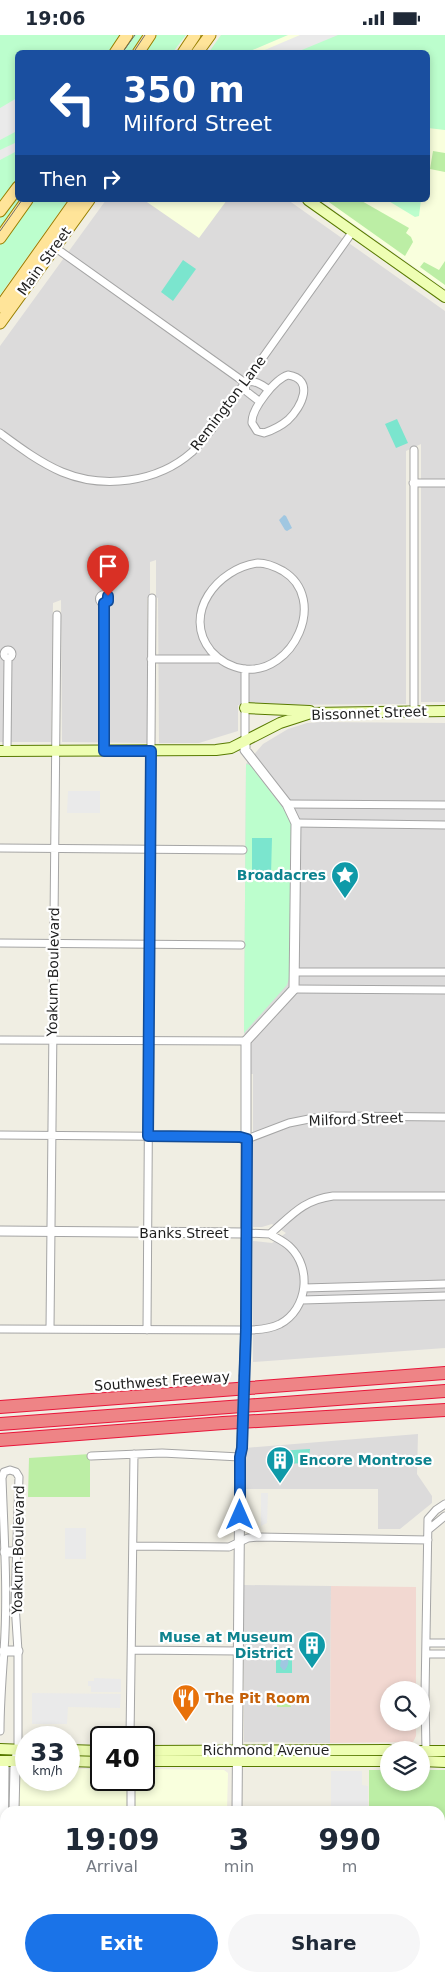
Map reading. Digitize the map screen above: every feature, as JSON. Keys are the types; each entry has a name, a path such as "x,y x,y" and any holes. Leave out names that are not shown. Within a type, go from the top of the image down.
{"highway":[{"name":"Southwest Freeway","path":"0,1407 445,1373"},
{"path":"0,1424 445,1391"},
{"path":"0,1440 222,1423 445,1410"}],"main road":[{"path":"117,50 127,35"},
{"path":"140,50 150,35"},
{"path":"184,50 195,35"},
{"path":"199,50 210,35"},
{"path":"0,211 15,191"},
{"path":"0,237 26,202"},
{"name":"Main Street","path":"0,323 75,202"},
{"name":"Main Street","path":"0,307 50,244 87,202"},
{"path":"311,202 445,297"},
{"path":"245,708 323,712"},
{"name":"Bissonnet Street","path":"4,751 216,751 231,748 300,715 323,712 445,711"},
{"path":"0,1749 15,1750"},
{"path":"341,1750 342,1761"},
{"name":"Richmond Avenue","path":"155,1751 380,1751"},
{"path":"430,1755 445,1751"},
{"path":"430,1757 445,1761"},
{"path":"0,1761 15,1761"},
{"name":"Richmond Avenue","path":"155,1761 380,1761"}],"street":[{"name":"Remington Lane","path":"0,433 45,463 81,478 114,481 141,478 161,471 191,452 212,429 353,231"},
{"path":"50,244 244,382 246,391 260,402"},
{"path":"288,375 296,376 301,380 304,388 302,397 293,414 279,426 264,433 257,431 251,417 269,390 283,376 288,375"},
{"path":"244,382 260,383 269,390"},
{"path":"414,450 414,711"},
{"path":"413,483 445,483"},
{"path":"266,563 287,574 298,586 304,602 304,619 302,627 286,653 270,664 245,669 229,665 219,659 205,642 200,628 202,607 212,589 228,573 248,564 266,563"},
{"path":"147,1330 152,598"},
{"path":"104,603 104,751"},
{"name":"Yoakum Boulevard","path":"50,1329 57,615"},
{"path":"4,751 8,658"},
{"path":"151,659 219,659"},
{"path":"237,1806 239,1543 246,1330 246,1041 294,989 296,823 287,804 245,750 245,669"},
{"path":"287,804 445,805"},
{"path":"296,823 445,825"},
{"path":"0,848 243,849"},
{"path":"0,943 241,945"},
{"path":"294,972 445,972"},
{"path":"294,989 445,991"},
{"path":"0,1039 246,1041"},
{"name":"Milford Street","path":"0,1135 240,1137 247,1139 289,1123 314,1118 334,1116 445,1117"},
{"path":"0,1329 264,1329 280,1324 291,1316 302,1300 304,1278 300,1262 290,1247 270,1234 303,1205 318,1198 333,1196 445,1196"},
{"name":"Banks Street","path":"0,1231 270,1234"},
{"path":"304,1288 445,1284"},
{"path":"302,1300 445,1296"},
{"path":"91,1456 241,1452"},
{"path":"130,1726 134,1455"},
{"name":"Yoakum Boulevard","path":"0,1731 4,1651 5,1552 2,1478 4,1472 10,1470 16,1472 19,1477 15,1604 21,1726"},
{"path":"424,1741 429,1517 445,1504"},
{"path":"428,1530 445,1516"},
{"path":"133,1546 229,1547 248,1538 258,1537 428,1539"},
{"path":"5,1552 16,1553"},
{"path":"426,1643 445,1643"},
{"path":"132,1650 238,1651"},
{"path":"4,1651 18,1651"},
{"path":"426,1654 445,1654"},
{"path":"0,1761 4,1767 3,1806"},
{"name":"Yoakum Boulevard","path":"15,1806 17,1791"},
{"path":"131,1791 131,1806"}],"shaded area":[{"path":"225,35 445,35 445,289 323,202 430,202 430,50 214,50"},
{"path":"300,35 338,35 302,50 265,50"},
{"path":"15,99 15,132 0,140 0,108"},
{"path":"15,143 15,152 0,160 0,150"},
{"path":"105,202 291,202 445,311 445,702 421,702 421,444 406,451 406,704 238,705 238,731 199,743 159,743 156,560 150,562 150,597 147,598 148,743 62,742 61,600 53,603 51,742 0,742 0,346"},
{"path":"147,202 226,202 199,238"},
{"path":"183,260 196,269 173,301 161,292"},
{"path":"397,419 408,443 396,448 385,424"},
{"path":"284,515 292,528 287,531 279,520"},
{"path":"307,723 445,723 445,1348 253,1362 253,1241 272,1243 286,1233 272,1224 253,1227 253,1074 250,1074 250,1043 244,1033 246,764 263,744 288,729"},
{"path":"68,791 100,791 100,813 67,813"},
{"path":"252,838 272,838 271,875 252,875"},
{"name":"Encore Montrose","path":"418,1434 417,1474 432,1496 432,1503 400,1529 378,1529 378,1489 246,1489 245,1448"},
{"path":"310,1449 309,1458 312,1458 312,1460 310,1463 279,1464 278,1451"},
{"path":"261,1493 268,1493 267,1523 261,1526"},
{"path":"65,1528 86,1528 86,1559 65,1559"},
{"name":"Muse at Museum District","path":"244,1585 331,1586 330,1743 244,1742"},
{"path":"331,1586 416,1587 416,1681 380,1681 380,1731 416,1731 414,1741 330,1743"},
{"path":"276,1651 292,1651 292,1673 276,1673"},
{"path":"282,1654 287,1656 288,1660 285,1670 280,1666"},
{"path":"94,1678 121,1679 121,1692 91,1692 91,1686 88,1686 88,1681 94,1681"},
{"path":"32,1693 121,1694 120,1708 68,1707 67,1724 32,1724"},
{"path":"0,1769 15,1769 15,1791 80,1791 80,1769 90,1769 90,1791 155,1791 155,1769 224,1770 228,1773 227,1806 4,1806"},
{"path":"331,1771 362,1771 362,1785 368,1786 368,1806 331,1806"}],"green space":[{"path":"0,35 186,35 175,50 15,50 15,202 67,202 0,295"},
{"path":"221,35 288,35 253,50 210,50"},
{"path":"312,35 445,35 445,130 430,128 430,50 280,50"},
{"path":"433,151 445,153 445,172 430,169"},
{"path":"329,202 364,202 409,228 406,233 413,242 405,256"},
{"path":"390,202 421,202 419,216 415,217"},
{"path":"445,261 445,285 420,267 424,262 439,270"},
{"path":"246,764 250,765 289,816 291,824 289,978 287,985 244,1033"},
{"path":"90,1454 90,1497 28,1497 29,1458"},
{"path":"277,1697 291,1697 291,1707 277,1707"},
{"path":"369,1770 380,1770 380,1791 430,1791 430,1770 445,1770 445,1806 369,1806"}],"tram line":[{"path":"124,50 135,35"},
{"path":"135,50 145,35"},
{"path":"0,231 21,202"}],"place":[{"name":"Broadacres","path":"345,899"},
{"name":"Encore Montrose","path":"280,1484"},
{"name":"Muse at Museum District","path":"312,1669"},
{"name":"The Pit Room","path":"186,1722"}],"route":[{"path":"108,596 108,601 104,603 104,751 151,751 148,1136 240,1137 247,1139 246,1330 242,1448 240,1457 240,1515"}]}
